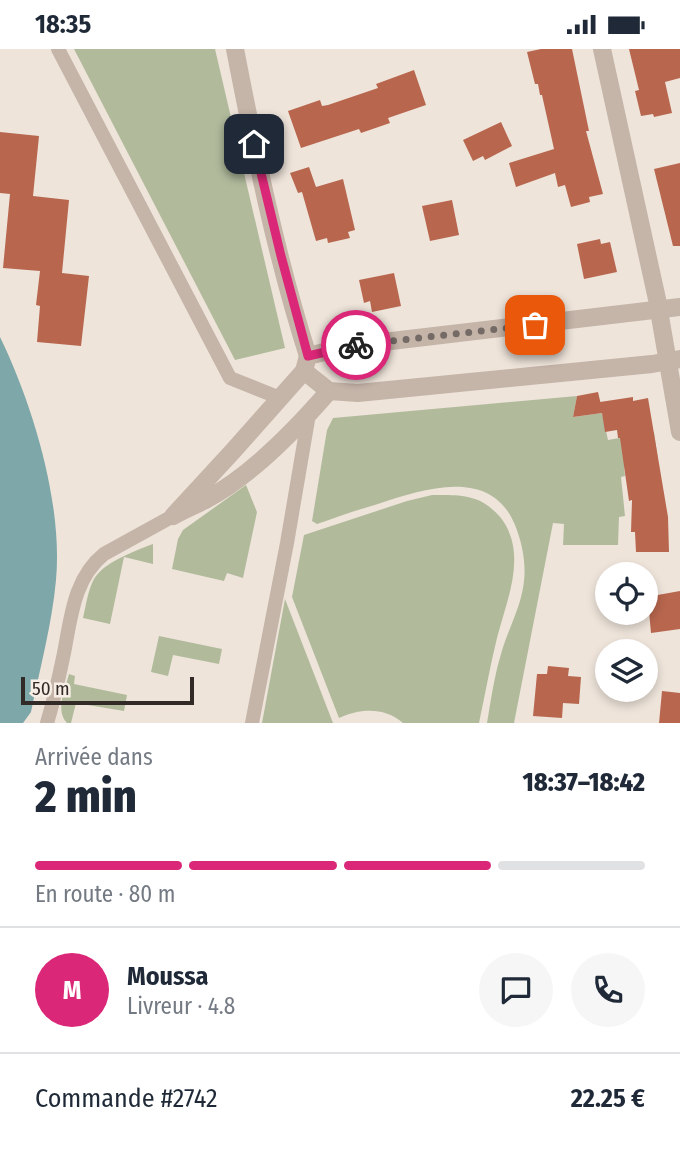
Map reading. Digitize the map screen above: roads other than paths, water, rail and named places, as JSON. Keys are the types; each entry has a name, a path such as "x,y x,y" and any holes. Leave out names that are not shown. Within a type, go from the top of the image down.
{"street":[{"path":"235,49 265,193 306,363 329,391 358,393 674,360"},
{"path":"602,49 659,310 674,360 680,432"},
{"path":"173,516 280,398 306,363 349,346 680,307"},
{"path":"173,516 209,498 246,473 309,414 329,391"}],"lane":[{"path":"58,49 230,379 280,398"},
{"path":"252,723 309,414"},
{"path":"47,723 72,610 88,571 104,554 173,516"}],"water":[{"path":"0,337 24,393 43,455 55,520 57,551 49,629 31,712 23,723 0,723"}]}
